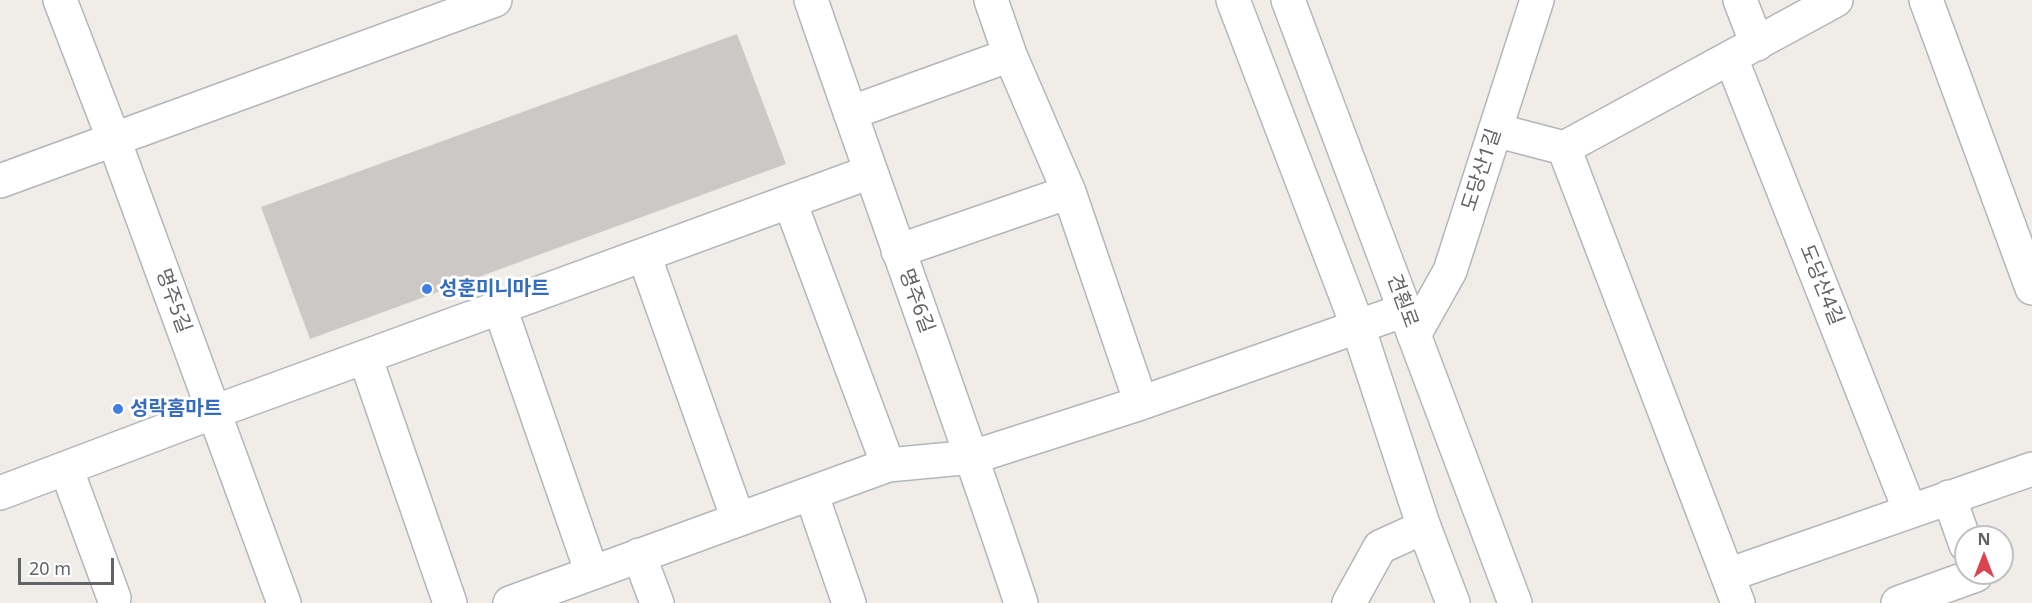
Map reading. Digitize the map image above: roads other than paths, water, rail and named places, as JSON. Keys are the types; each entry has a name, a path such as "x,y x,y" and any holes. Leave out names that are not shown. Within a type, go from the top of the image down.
{"street":[{"name":"명주5길","path":"60,0 114,140 284,603"},
{"path":"0,181 495,0"},
{"name":"명주6길","path":"811,0 897,251 973,457 1021,603"},
{"path":"991,0 1010,55 1069,192 1141,403"},
{"path":"1233,0 1358,327 1424,527 1453,603"},
{"name":"견훤로","path":"1288,0 1515,603"},
{"name":"도당산1길","path":"1410,322 1450,271 1537,0"},
{"name":"도당산4길","path":"1740,0 1744,51 1910,511"},
{"path":"1495,130 1564,148 1836,0"},
{"path":"1926,0 2032,288"},
{"path":"850,112 1010,55"},
{"path":"1564,148 1733,589 1910,511 2032,469"},
{"path":"0,493 214,412 870,172"},
{"path":"897,251 1069,192"},
{"path":"790,202 888,465"},
{"path":"644,255 738,519"},
{"path":"500,308 592,573"},
{"path":"510,603 888,465 973,457 1141,403 1358,327 1410,322"},
{"path":"365,357 450,603"},
{"path":"66,468 114,598"},
{"path":"811,493 849,603"},
{"path":"1950,498 1959,525"},
{"path":"1349,603 1380,547 1424,527"},
{"path":"639,555 657,603"},
{"path":"1898,603 1954,583"}],"place":[{"name":"성훈미니마트","path":"427,289"},
{"name":"성락홈마트","path":"118,409"}]}
